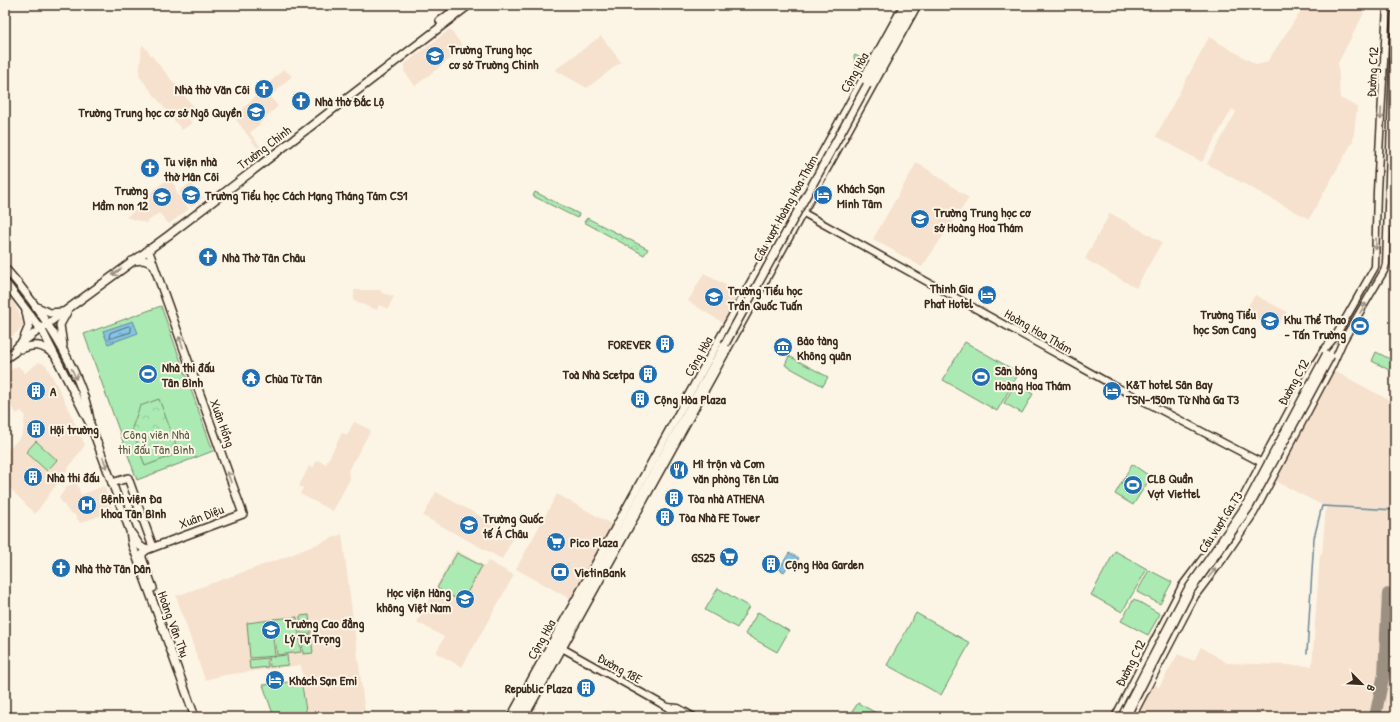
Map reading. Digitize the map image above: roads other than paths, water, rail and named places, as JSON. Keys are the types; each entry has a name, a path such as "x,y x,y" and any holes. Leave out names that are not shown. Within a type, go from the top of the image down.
{"main road":[{"name":"Trường Chinh","path":"422,38 461,5"},
{"name":"Trường Chinh","path":"5,359 132,261 156,245 194,213 422,38 469,5"},
{"name":"Cộng Hòa","path":"524,717 557,646 793,207 904,5"},
{"name":"Cộng Hòa","path":"867,85 911,5"},
{"name":"Cộng Hòa","path":"511,717 557,646 789,239 917,5"},
{"name":"Đường C12","path":"1115,717 1182,586 1232,515 1262,463 1308,375 1323,351 1335,337 1375,267 1377,190 1387,5"},
{"name":"Đường C12","path":"1132,717 1194,596 1223,559 1254,513 1343,341 1384,271 1386,264 1395,8"},
{"name":"Cầu vượt Hoàng Hoa Thám","path":"725,344 867,85"},
{"path":"808,180 818,185"},
{"name":"Hoàng Hoa Thám","path":"793,207 1109,383 1277,470"},
{"path":"779,233 789,239"},
{"name":"Xuân Hồng","path":"148,249 242,514"},
{"path":"132,261 144,260 153,264"},
{"name":"Hoàng Văn Thụ","path":"5,268 49,325 66,357 83,395 91,426 130,531 132,544 195,717"},
{"name":"Hoàng Văn Thụ","path":"5,282 42,330 91,426"},
{"path":"31,302 40,309 50,313 57,313 70,308"},
{"path":"66,357 60,329 61,320 70,308"},
{"path":"20,347 28,330 29,321 26,310"},
{"path":"31,316 38,311"},
{"name":"Cầu vượt Ga T3","path":"1126,717 1190,592 1249,508 1328,355 1335,337"},
{"name":"Cầu vượt Ga T3","path":"1121,717 1187,590 1245,506 1328,355 1343,341"},
{"name":"Cộng Hòa","path":"518,717 725,344"},
{"path":"20,347 39,346 46,349 55,357"},
{"name":"Hoàng Văn Thụ","path":"112,483 128,478 140,511 149,548 142,554 142,558 200,717"},
{"path":"125,516 140,511"},
{"name":"Xuân Diệu","path":"149,548 242,514"},
{"path":"130,531 137,543 149,548"},
{"name":"Đường 18E","path":"557,646 667,707 678,717"},
{"path":"1138,671 1151,681"},
{"name":"Đường 18E","path":"667,707 678,708 694,717"}],"water":[{"path":"133,321 138,333 108,344 103,331"},
{"path":"789,553 799,558 794,566 792,564 790,567 788,566 784,572 779,569"}],"waterway":[{"path":"1307,653 1314,538 1322,506 1395,510"}],"place":[{"name":"Trường Trung học cơ sở Trường Chinh","path":"435,56"},
{"name":"Nhà thờ Văn Côi","path":"264,89"},
{"name":"Nhà thờ Đắc Lộ","path":"301,101"},
{"name":"Trường Trung học cơ sở Ngô Quyền","path":"256,112"},
{"name":"Tu viện nhà thờ Mân Côi","path":"150,168"},
{"name":"Trường Tiểu học Cách Mạng Tháng Tám CS1","path":"191,195"},
{"name":"Khách Sạn Minh Tâm","path":"823,195"},
{"name":"Trường Mầm non 12","path":"162,197"},
{"name":"Trường Trung học cơ sở Hoàng Hoa Thám","path":"920,219"},
{"name":"Nhà Thờ Tân Châu","path":"208,257"},
{"name":"Thinh Gia Phat Hotel","path":"987,295"},
{"name":"Trường Tiểu học Trần Quốc Tuấn","path":"714,297"},
{"name":"Trường Tiểu học Sơn Cang","path":"1270,321"},
{"name":"Khu Thể Thao - Tấn Trường","path":"1360,326"},
{"name":"FOREVER","path":"665,344"},
{"name":"Bảo tàng Không quân","path":"783,347"},
{"name":"Nhà thi đấu Tân Bình","path":"148,374"},
{"name":"Toà Nhà Scetpa","path":"648,374"},
{"name":"Sân bóng Hoàng Hoa Thám","path":"981,377"},
{"name":"Chùa Từ Tân","path":"251,378"},
{"name":"A","path":"36,391"},
{"name":"K&T hotel Sân Bay TSN-150m Từ Nhà Ga T3","path":"1112,391"},
{"name":"Cộng Hòa Plaza","path":"640,399"},
{"name":"Hội trường","path":"36,429"},
{"name":"Mì trộn và Cơm văn phòng Tên Lửa","path":"679,470"},
{"name":"Nhà thi đấu","path":"33,477"},
{"name":"CLB Quần Vợt Viettel","path":"1133,485"},
{"name":"Tòa nhà ATHENA","path":"674,498"},
{"name":"Bệnh viện Đa khoa Tân Bình","path":"87,505"},
{"name":"Tòa Nhà FE Tower","path":"665,517"},
{"name":"Trường Quốc tế Á Châu","path":"469,525"},
{"name":"Pico Plaza","path":"556,542"},
{"name":"GS25","path":"729,557"},
{"name":"Cộng Hòa Garden","path":"771,564"},
{"name":"Nhà thờ Tân Dân","path":"61,568"},
{"name":"VietinBank","path":"560,572"},
{"name":"Học viện Hàng không Việt Nam","path":"465,599"},
{"name":"Trường Cao đẳng Lý Tự Trọng","path":"271,630"},
{"name":"Khách Sạn Emi","path":"275,680"},
{"name":"Republic Plaza","path":"586,688"}],"park label":[{"name":"Công viên Nhà thi đấu Tân Bình","path":"156,442"}]}
